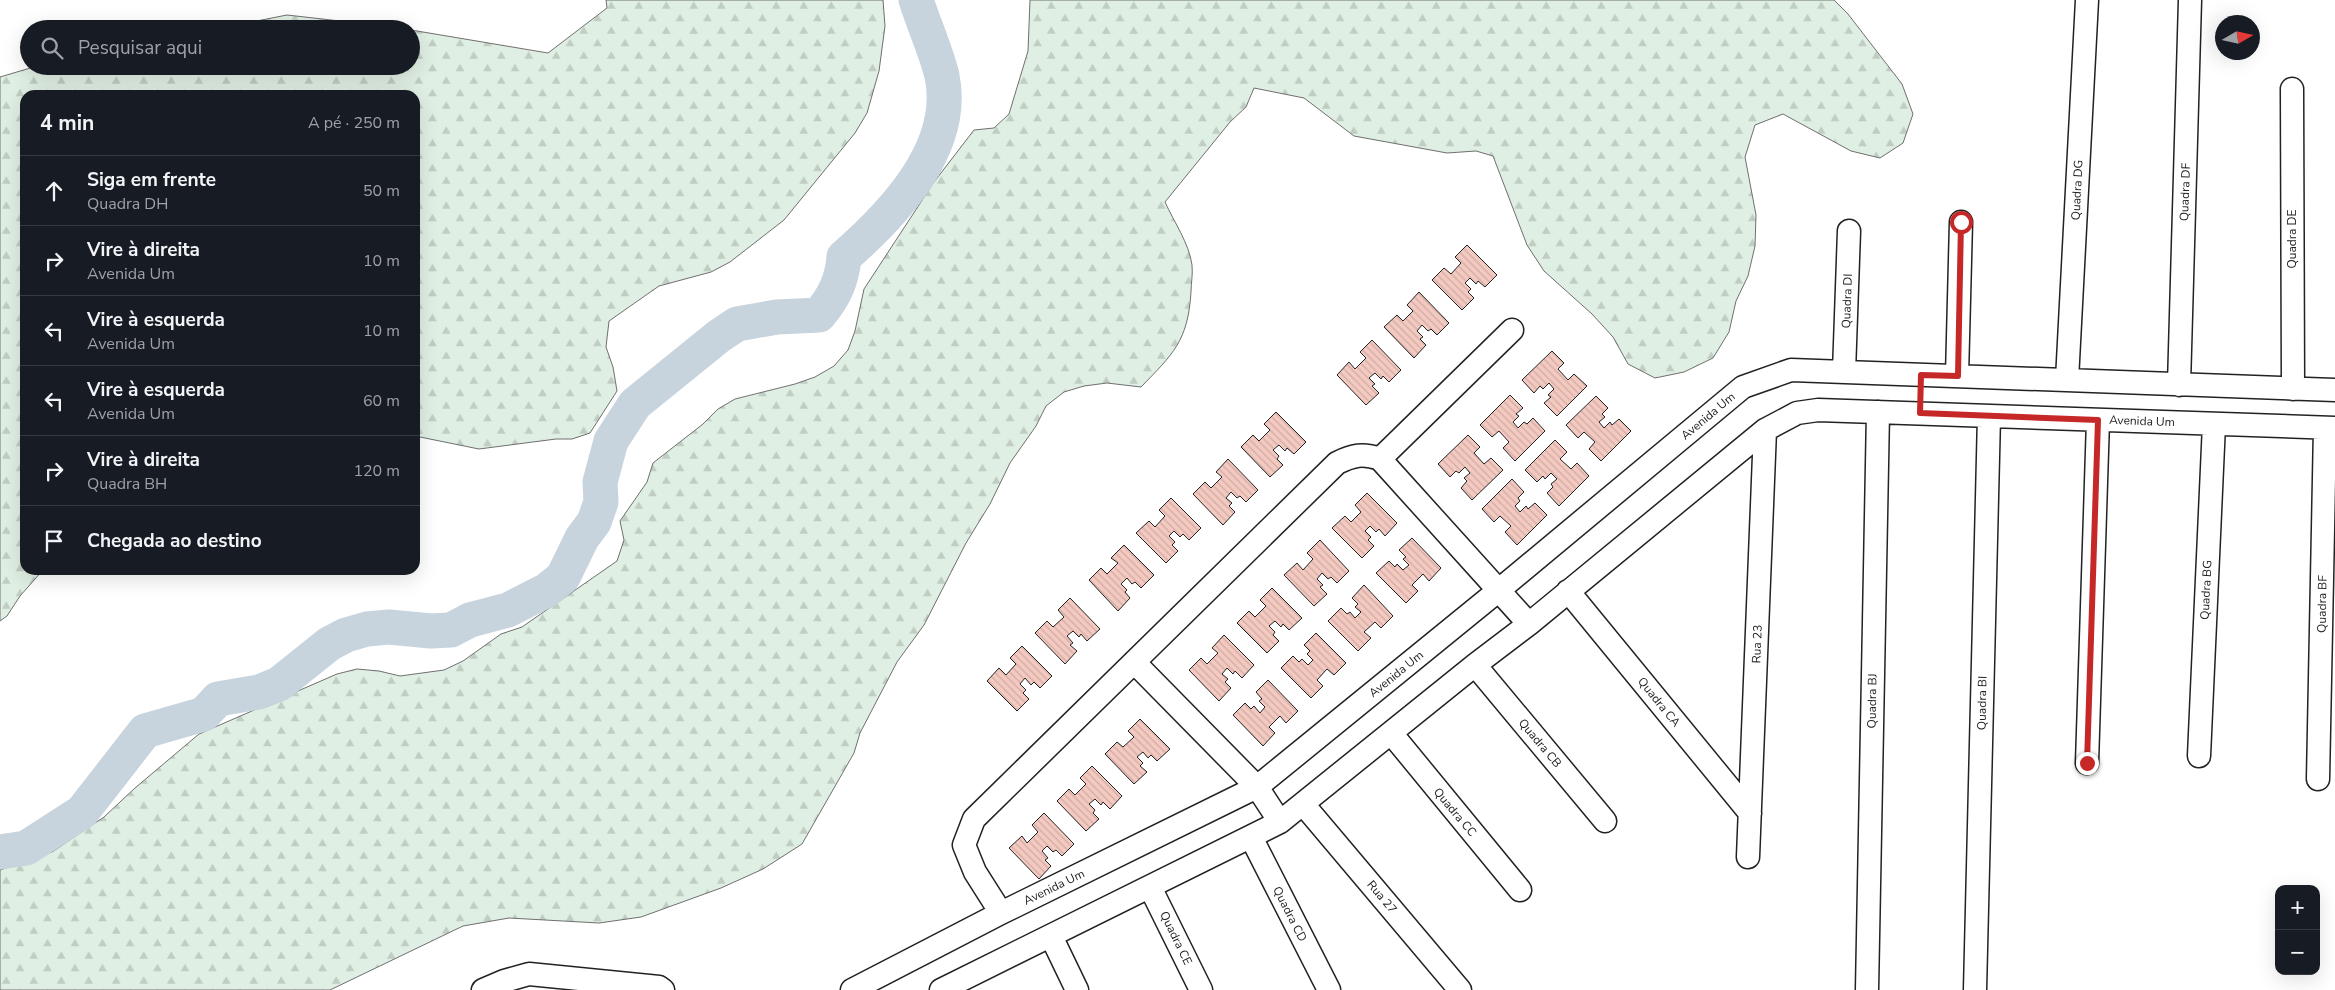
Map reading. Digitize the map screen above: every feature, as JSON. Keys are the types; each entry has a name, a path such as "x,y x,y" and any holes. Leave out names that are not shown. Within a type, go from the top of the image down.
{"street":[{"name":"Quadra DG","path":"2067,380 2087,0"},
{"name":"Quadra DF","path":"2179,384 2190,0"},
{"name":"Quadra DE","path":"2292,89 2293,388"},
{"path":"1958,376 1961,222"},
{"name":"Quadra DI","path":"1844,372 1849,231"},
{"path":"1380,459 1512,330"},
{"name":"Avenida Um","path":"852,990 1001,913 1257,787 1499,590 1743,387 1791,370 2335,390"},
{"path":"1920,413 1921,375"},
{"name":"Avenida Um","path":"952,987 1280,822 1475,665 1530,624 1765,430 1797,413 1818,410 2330,428"},
{"name":"Quadra BJ","path":"1867,990 1878,412"},
{"name":"Quadra BI","path":"1975,990 1989,416"},
{"path":"2087,763 2098,420"},
{"name":"Quadra BG","path":"2199,756 2214,424"},
{"name":"Quadra BF","path":"2318,779 2330,428"},
{"name":"Rua 23","path":"1748,857 1765,430"},
{"path":"1001,913 975,872 964,845 974,819 1336,463 1354,455 1366,454 1380,459 1530,624"},
{"name":"Quadra CA","path":"1568,592 1750,813"},
{"path":"1134,662 1257,787 1280,822"},
{"name":"Quadra CB","path":"1475,665 1605,821"},
{"name":"Quadra CC","path":"1391,733 1520,890"},
{"name":"Rua 27","path":"1303,804 1460,990"},
{"name":"Quadra CD","path":"1251,837 1329,990"},
{"name":"Quadra CE","path":"1150,887 1201,990"},
{"path":"1051,936 1077,990"},
{"path":"483,990 504,981 530,974 659,987 663,990"}],"green space":[{"path":"606,0 883,0 885,26 879,71 867,113 855,133 784,220 730,262 711,272 659,286 609,321 606,347 613,367 617,391 590,433 572,439 556,439 479,449 420,437 420,90 20,90 20,575 39,575 20,596 7,616 0,621 0,77 20,71 20,75 420,75 420,32 548,53 607,8"},
{"path":"1030,0 1834,0 1848,14 1902,84 1913,114 1903,143 1880,158 1851,151 1783,114 1755,125 1745,157 1756,215 1755,246 1748,276 1736,301 1729,332 1713,358 1684,372 1655,378 1628,364 1613,337 1592,314 1544,271 1527,245 1493,156 1476,151 1447,153 1354,136 1304,98 1254,88 1246,107 1230,122 1165,202 1185,241 1192,265 1189,309 1177,346 1141,387 1107,383 1084,386 1064,392 1046,406 1036,426 1010,463 990,504 966,543 924,625 897,662 860,733 854,753 802,844 763,869 721,888 641,917 599,923 509,918 463,926 330,990 0,990 0,870 52,852 104,817 199,734 337,674 357,669 379,671 400,676 444,670 463,661 501,634 522,627 617,561 624,540 620,521 647,482 653,463 703,424 718,409 735,399 795,384 815,377 834,366 848,350 855,331 864,289 934,182 974,130 994,128 1009,114 1028,51"},
{"path":"287,15 331,20 262,20"}],"building":[{"path":"1467,245 1497,275 1485,287 1478,281 1476,284 1470,278 1465,283 1471,289 1468,292 1474,298 1462,310 1432,280 1444,268 1451,274 1461,263 1455,257"},
{"path":"1419,292 1449,323 1437,335 1431,329 1428,331 1422,325 1417,331 1423,337 1420,339 1426,345 1414,358 1384,327 1397,315 1403,321 1413,311 1407,305"},
{"path":"1372,340 1401,370 1389,382 1383,376 1381,379 1375,373 1369,378 1375,384 1372,386 1379,393 1366,405 1337,375 1349,362 1355,369 1366,358 1360,352"},
{"path":"1552,351 1564,363 1558,369 1568,380 1574,374 1587,386 1557,416 1544,403 1551,397 1548,395 1554,389 1549,383 1543,389 1540,386 1534,393 1522,380"},
{"path":"1510,395 1523,408 1516,414 1519,416 1513,422 1518,428 1524,422 1527,424 1533,418 1545,431 1515,461 1503,448 1509,442 1499,431 1492,437 1480,425"},
{"path":"1596,396 1608,408 1602,414 1605,417 1599,422 1604,428 1610,422 1612,425 1619,419 1631,431 1601,461 1589,449 1595,442 1584,432 1578,438 1566,425"},
{"path":"1276,412 1306,442 1294,454 1287,448 1285,451 1279,445 1273,450 1279,456 1277,459 1283,465 1270,477 1241,447 1253,435 1259,441 1270,430 1264,424"},
{"path":"1468,435 1480,447 1474,453 1484,464 1491,458 1503,470 1472,500 1461,488 1467,481 1464,478 1470,473 1465,467 1459,473 1456,471 1450,477 1438,464"},
{"path":"1555,440 1567,452 1560,459 1571,469 1577,463 1589,476 1559,506 1547,493 1553,487 1551,484 1557,479 1551,473 1545,479 1543,476 1537,482 1525,470"},
{"path":"1228,459 1258,490 1246,502 1240,496 1237,498 1231,492 1226,498 1232,503 1229,506 1235,512 1223,525 1193,494 1205,482 1211,488 1222,477 1216,472"},
{"path":"1512,479 1524,492 1518,498 1520,501 1515,506 1520,512 1526,506 1528,509 1535,503 1547,515 1517,545 1505,532 1511,526 1500,516 1494,522 1482,509"},
{"path":"1367,493 1397,523 1385,536 1379,529 1376,532 1370,526 1365,531 1371,537 1368,540 1374,546 1362,558 1332,528 1345,516 1351,522 1361,512 1355,505"},
{"path":"1171,498 1201,528 1189,540 1183,534 1180,537 1174,531 1169,536 1175,542 1172,545 1178,551 1166,563 1136,533 1149,521 1155,527 1165,516 1159,510"},
{"path":"1412,538 1441,568 1429,581 1423,574 1412,585 1418,591 1406,603 1376,573 1389,561 1395,567 1397,564 1403,570 1409,565 1403,559 1406,557 1399,550"},
{"path":"1320,540 1349,571 1337,583 1331,577 1328,579 1322,573 1317,579 1323,585 1320,587 1327,594 1314,606 1284,575 1297,563 1303,570 1313,559 1307,553"},
{"path":"1124,545 1154,575 1141,588 1135,582 1132,584 1127,578 1121,584 1127,590 1125,592 1130,598 1118,611 1089,580 1101,568 1107,574 1118,563 1111,558"},
{"path":"1364,585 1393,616 1381,628 1375,622 1364,632 1371,638 1358,651 1328,621 1341,608 1347,614 1350,612 1355,618 1361,612 1355,607 1358,604 1352,598"},
{"path":"1272,588 1302,618 1289,630 1283,624 1281,627 1275,621 1269,626 1275,632 1273,635 1279,641 1267,653 1237,623 1249,611 1255,617 1266,606 1260,600"},
{"path":"1070,598 1100,629 1087,641 1081,634 1079,637 1073,631 1067,636 1073,643 1070,645 1077,651 1065,664 1035,633 1047,621 1053,627 1064,617 1058,610"},
{"path":"1316,633 1346,663 1334,675 1327,669 1317,680 1323,686 1311,698 1281,668 1293,656 1299,662 1302,659 1308,665 1313,660 1307,654 1310,651 1304,645"},
{"path":"1224,635 1254,665 1242,678 1235,671 1233,674 1227,668 1222,674 1228,679 1225,682 1231,688 1219,701 1189,670 1201,658 1207,664 1218,653 1212,648"},
{"path":"1022,646 1052,676 1040,688 1034,682 1031,685 1025,678 1020,684 1026,690 1023,693 1029,699 1017,711 987,681 999,668 1006,675 1016,664 1010,658"},
{"path":"1268,680 1298,711 1286,723 1280,716 1269,727 1275,733 1263,746 1233,715 1245,703 1251,709 1254,706 1260,713 1265,707 1259,701 1262,699 1256,692"},
{"path":"1140,719 1170,749 1157,761 1151,755 1148,758 1143,752 1137,757 1143,763 1140,766 1147,772 1134,784 1105,754 1117,742 1123,747 1134,737 1128,731"},
{"path":"1092,766 1122,796 1110,809 1103,802 1101,805 1095,799 1089,804 1095,810 1093,813 1099,819 1086,831 1057,801 1069,789 1075,795 1086,784 1080,778"},
{"path":"1044,813 1074,844 1062,856 1056,850 1053,852 1047,846 1042,851 1048,858 1045,860 1051,866 1039,879 1009,848 1022,836 1027,843 1038,832 1032,825"}],"waterway":[{"path":"0,852 26,848 82,812 145,731 204,714 218,699 259,692 279,684 329,644 346,635 367,629 389,627 431,631 451,630 470,620 508,610 547,590 563,577 582,538 594,522 601,502 600,482 611,441 635,404 719,336 737,324 777,317 819,315 829,302 836,288 844,257 882,221 917,177 931,154 940,129 944,103 942,76 916,0"}],"route":[{"path":"1961,222 1958,376 1921,375 1920,413 2098,420 2087,763"}]}
